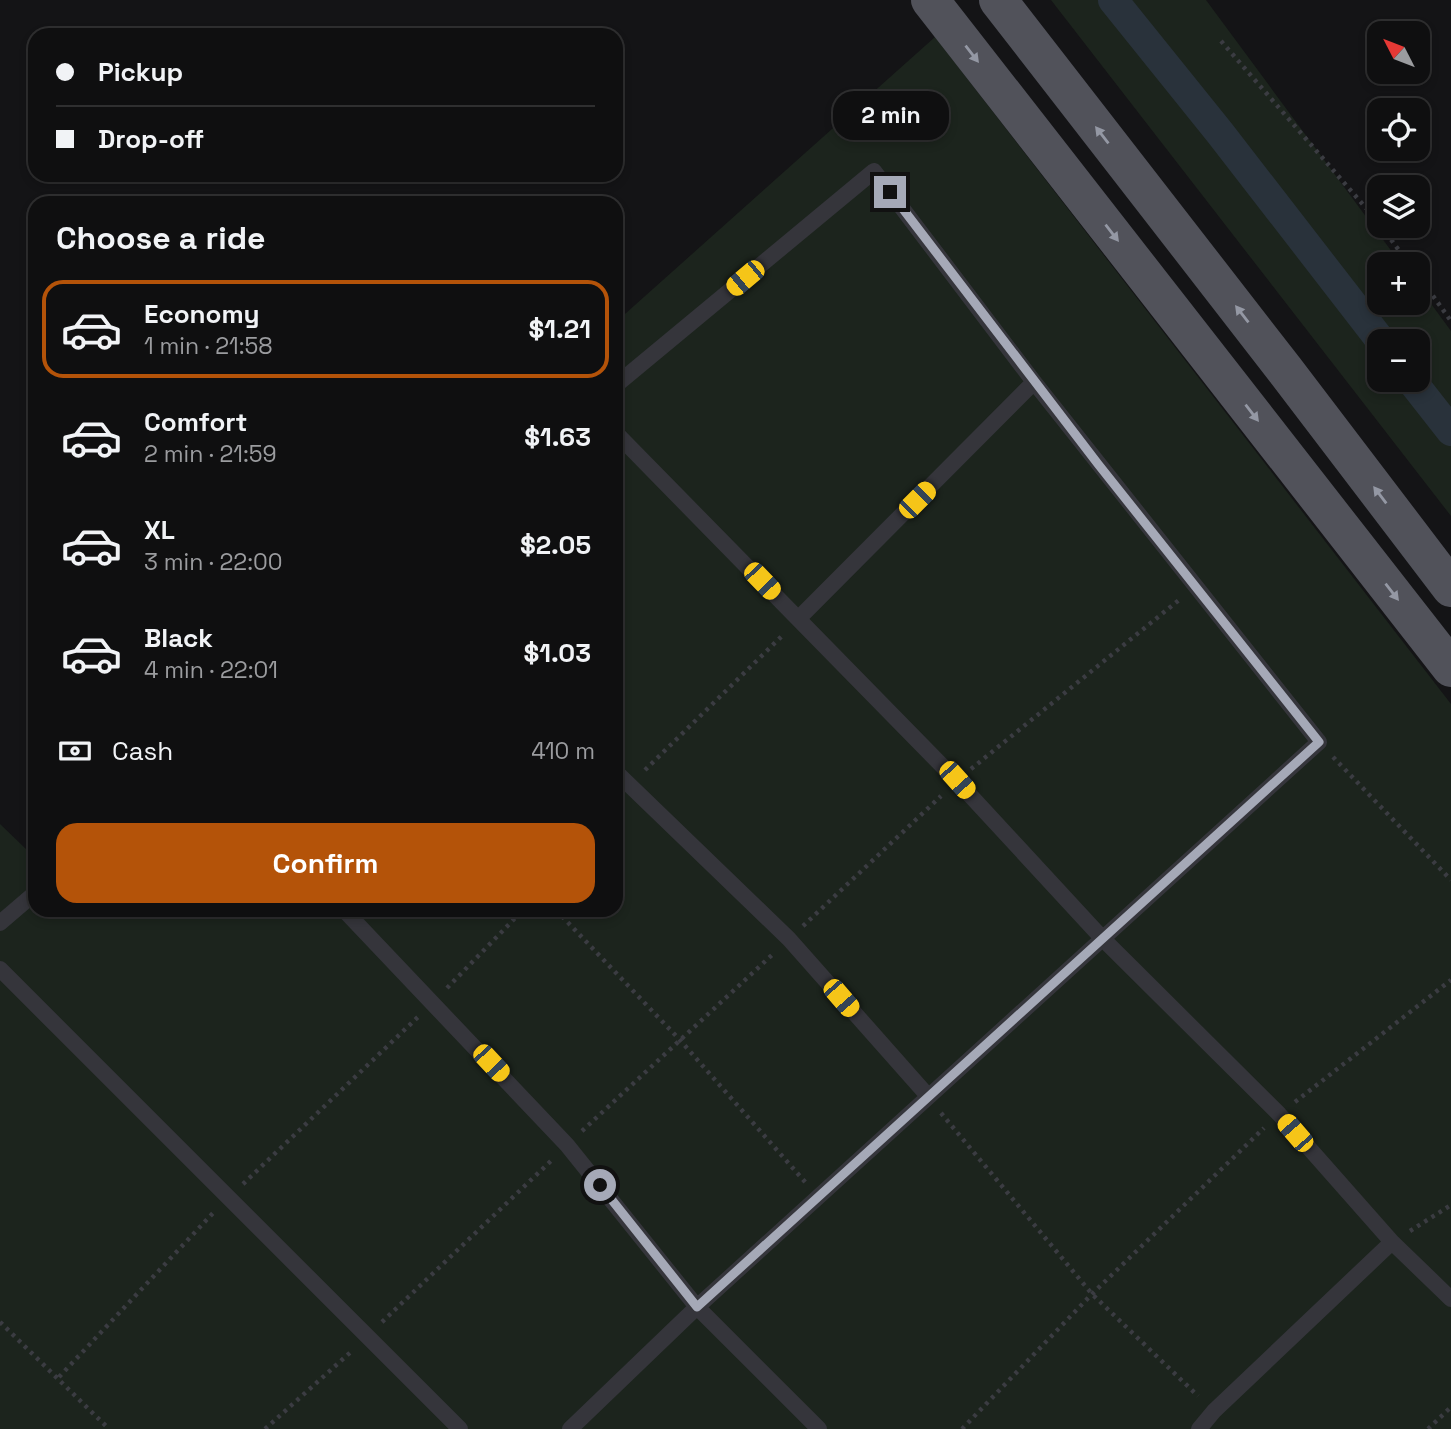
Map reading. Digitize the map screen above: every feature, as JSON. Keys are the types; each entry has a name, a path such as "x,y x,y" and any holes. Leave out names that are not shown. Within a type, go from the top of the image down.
{"main road":[{"path":"930,0 1451,668"},
{"path":"998,0 1451,588"}],"lane":[{"path":"570,1429 697,1307 1319,742 1034,382 874,171 623,379"},
{"path":"799,618 1034,382"},
{"path":"623,440 957,780 1102,939 1279,1114 1392,1242 1451,1299"},
{"path":"623,780 789,939 928,1096"},
{"path":"0,923 28,899"},
{"path":"351,917 567,1145 697,1307 819,1429"},
{"path":"0,969 460,1429"},
{"path":"1199,1429 1214,1411 1392,1242"}],"path":[{"path":"1221,41 1367,209"},
{"path":"1430,292 1451,321"},
{"path":"265,1429 957,780 1194,587"},
{"path":"629,786 799,618"},
{"path":"1319,742 1451,880"},
{"path":"59,1377 228,1198 433,1002 516,917"},
{"path":"563,917 679,1039 818,1197"},
{"path":"962,1429 1092,1294 1279,1114 1451,979"},
{"path":"928,1096 1092,1294 1214,1411"},
{"path":"1392,1242 1451,1205"},
{"path":"0,1322 109,1429"},
{"path":"1428,1429 1451,1407"}],"shaded area":[{"path":"1051,0 1206,0 1367,218 1367,238 1382,238 1392,252 1367,252 1367,315 1430,315 1430,302 1451,331 1451,516"},
{"path":"935,37 1451,704 1451,1429 0,1429 0,824 26,849 28,847 28,917 623,917 623,316"}],"waterway":[{"path":"1113,0 1372,329"},
{"path":"1420,392 1451,431"}],"route":[{"path":"600,1185 697,1307 1319,742 1034,382 890,192"}]}
